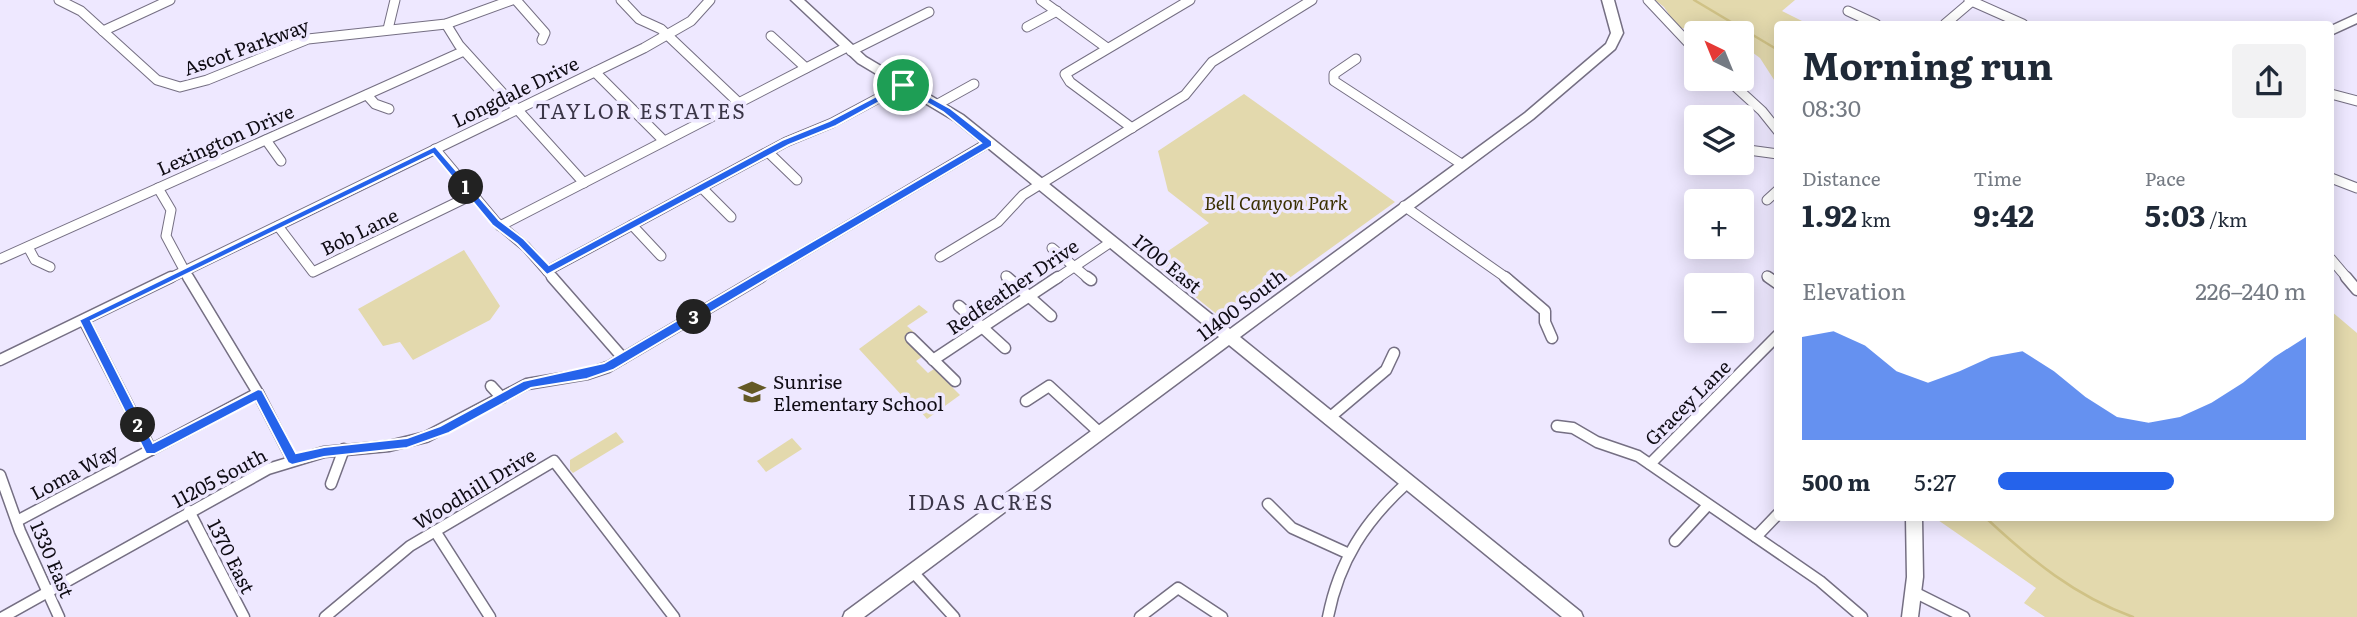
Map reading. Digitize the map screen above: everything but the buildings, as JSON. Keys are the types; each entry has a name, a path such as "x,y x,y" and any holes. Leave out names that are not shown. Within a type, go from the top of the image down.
{"main road":[{"name":"1700 East","path":"797,0 874,69 939,104 1575,617"},
{"name":"11400 South","path":"851,617 1530,116 1611,46 1617,33 1608,0"},
{"path":"2334,30 2357,18"},
{"path":"1910,617 1914,592 1914,521"}],"street":[{"name":"Ascot Parkway","path":"59,0 75,6 157,79 180,86 198,83 308,38 446,24 514,0"},
{"path":"103,31 170,0"},
{"path":"388,29 395,0"},
{"path":"514,0 541,26 545,33 542,40"},
{"path":"621,0 639,19 667,35 739,103"},
{"name":"Longdale Drive","path":"0,360 595,72 700,15 710,0"},
{"path":"1041,0 1107,48"},
{"path":"1170,0 1179,6"},
{"path":"1132,128 1070,82 1065,74 1190,0"},
{"path":"940,257 998,222 1018,199 1039,185 1185,94 1212,62 1312,0"},
{"path":"1648,0 1684,38"},
{"path":"1948,21 1971,1 2016,21"},
{"path":"1027,27 1056,11"},
{"path":"1848,11 1870,21"},
{"path":"500,226 806,68 929,12"},
{"path":"446,24 464,51 584,183"},
{"path":"771,36 806,68"},
{"name":"Lexington Drive","path":"0,260 464,51"},
{"path":"1356,59 1334,74 1334,81 1463,165"},
{"path":"595,72 664,141"},
{"path":"939,104 974,84"},
{"path":"547,271 768,152 832,123 903,85"},
{"path":"1740,91 1774,126"},
{"path":"367,95 375,104 389,109"},
{"path":"2334,95 2357,101"},
{"path":"266,140 281,161"},
{"name":"11205 South","path":"3,617 189,511 292,459 344,449 389,446 426,437 536,381 587,374 623,359 988,144"},
{"path":"435,149 472,195 547,271 623,359"},
{"path":"1754,151 1774,153"},
{"path":"768,152 797,180"},
{"path":"2334,179 2357,188"},
{"path":"158,188 171,210 167,242 258,394 292,459"},
{"path":"702,188 730,217"},
{"path":"1767,200 1774,194"},
{"name":"Bob Lane","path":"278,226 313,272 472,195"},
{"path":"1405,206 1525,291 1545,311 1545,322 1552,338"},
{"path":"632,225 661,256"},
{"name":"Redfeather Drive","path":"933,360 1111,242"},
{"path":"28,247 35,260 51,267"},
{"path":"1052,248 1090,280"},
{"path":"2334,263 2357,290"},
{"path":"1006,276 1051,316"},
{"path":"1767,276 1774,281"},
{"path":"959,306 1004,348"},
{"path":"84,320 151,450"},
{"path":"911,338 955,382"},
{"name":"Gracey Lane","path":"1650,464 1774,339"},
{"path":"1328,419 1386,370 1394,353"},
{"path":"491,386 502,398"},
{"path":"1026,401 1049,386 1099,432"},
{"name":"Loma Way","path":"17,521 258,394"},
{"path":"1557,426 1573,428 1650,464 1820,582 1862,617"},
{"path":"331,484 344,449"},
{"name":"Woodhill Drive","path":"324,617 396,556 554,461 674,617"},
{"name":"1330 East","path":"0,475 59,617"},
{"path":"1328,617 1334,586 1347,554 1368,521 1407,484"},
{"path":"1268,505 1273,515 1286,525 1347,554"},
{"path":"1675,541 1707,506"},
{"name":"1370 East","path":"189,511 244,617"},
{"path":"1756,537 1774,518"},
{"path":"435,531 490,617"},
{"path":"912,571 954,617"},
{"path":"1140,617 1178,588 1222,617"},
{"path":"1914,592 1964,617"}],"green space":[{"path":"1655,0 1795,0 1782,11 1802,21 1774,21 1774,80 1754,54 1754,21 1684,21 1684,28 1678,28 1664,7"},
{"name":"Bell Canyon Park","path":"1244,94 1395,202 1231,320 1224,320 1152,262 1209,223 1168,191 1158,151"},
{"path":"464,250 500,306 490,320 413,360 400,342 383,346 358,309"},
{"path":"919,305 928,312 907,326 915,333 905,339 923,356 916,361 928,373 934,369 960,395 927,419 921,412 918,413 859,349"},
{"path":"2334,314 2357,333 2357,617 2045,617 2024,603 2036,588 1939,521 2334,521"},
{"path":"616,432 624,442 573,473 570,470 570,460"},
{"path":"792,438 802,449 766,472 757,461"}],"waterway":[{"path":"1694,0 1774,48"},
{"path":"1989,521 2073,588 2133,617"}],"place":[{"name":"Sunrise Elementary School","path":"752,392"}],"district":[{"name":"TAYLOR ESTATES","path":"641,109"},
{"name":"IDAS ACRES","path":"981,500"}],"route":[{"path":"903,85 939,104 988,144 608,367 587,374 527,384 445,430 407,443 344,449 292,459 288,446 258,394 151,450 84,320 383,177 435,149 496,222 526,247 547,271 786,142 832,123 903,85"}]}
